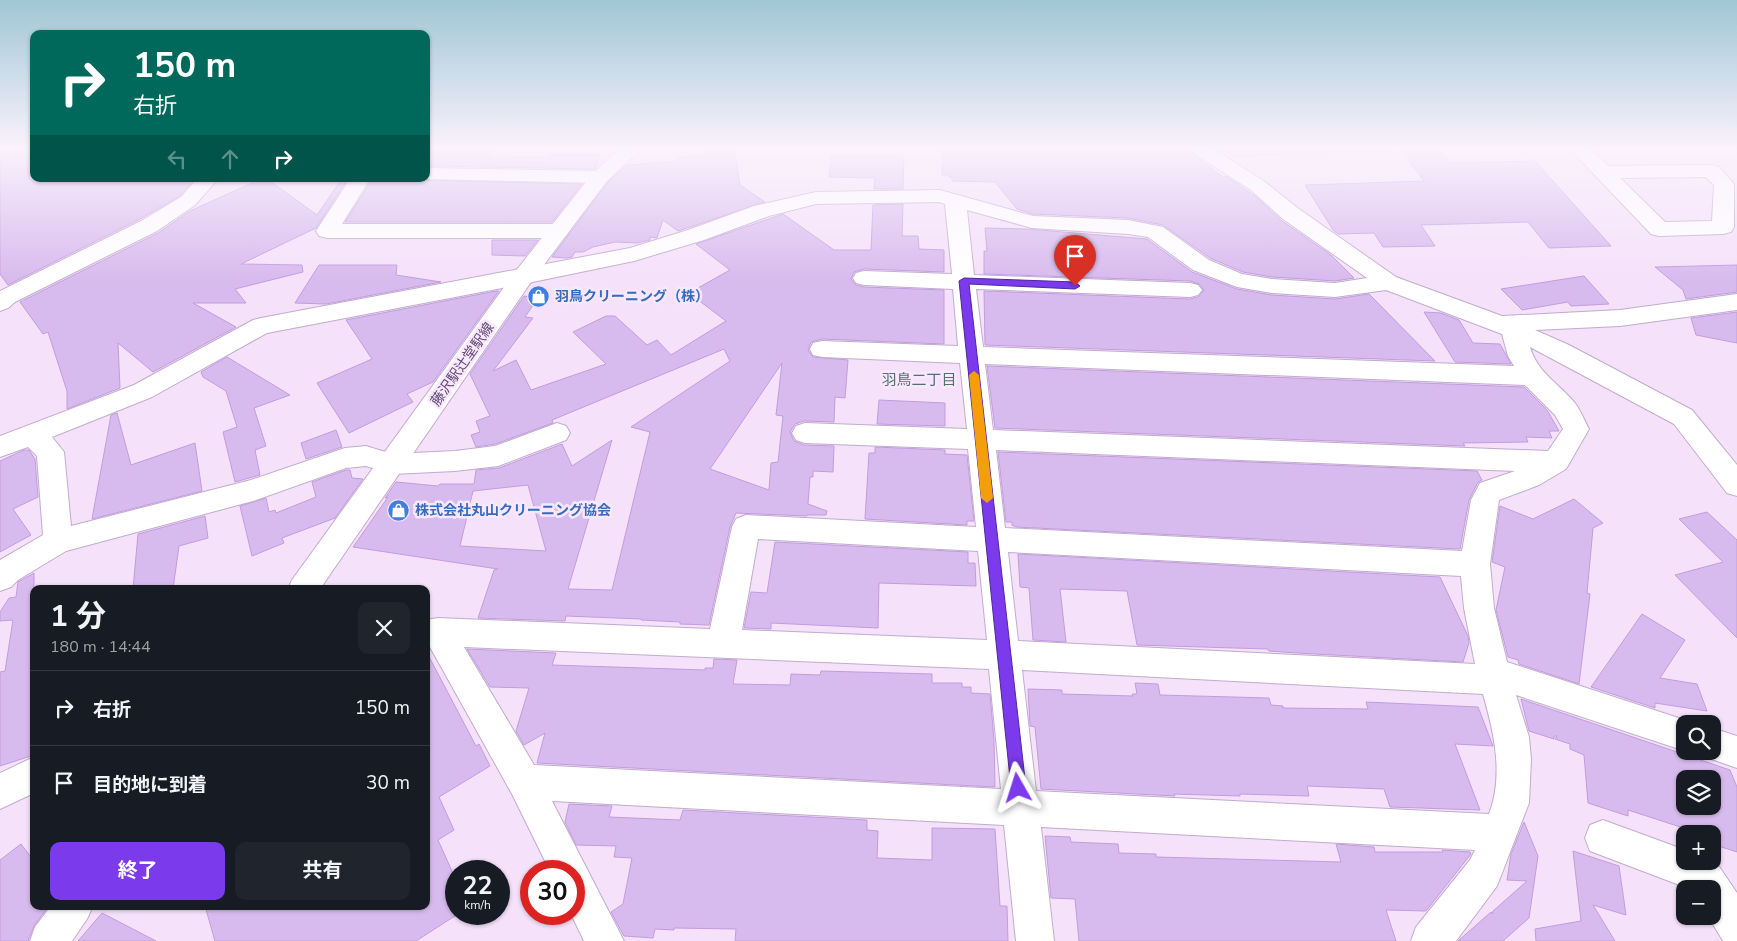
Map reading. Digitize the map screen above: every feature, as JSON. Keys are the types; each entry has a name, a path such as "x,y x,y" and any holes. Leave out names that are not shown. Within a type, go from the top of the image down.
{"street":[{"path":"0,303 23,289 149,226 188,201 196,192"},
{"path":"352,192 327,231 558,231"},
{"name":"藤沢駅辻堂駅線","path":"306,585 523,277 588,192"},
{"path":"1265,192 1291,214 1388,282 1506,327 1560,351 1683,417 1737,485"},
{"path":"1623,192 1659,229 1723,227 1724,192"},
{"path":"0,447 143,392 261,326 523,277 634,254 762,212 816,198 940,196 1032,222 1128,227 1155,232 1201,265 1237,280 1280,287 1335,290 1388,282"},
{"path":"955,200 1035,941"},
{"path":"864,278 1190,290"},
{"path":"1506,327 1620,318 1737,302"},
{"path":"1430,941 1484,873 1511,803 1514,759 1512,737 1487,650 1475,564 1485,500 1490,491 1529,477 1556,462 1576,429 1565,409 1532,376 1506,327"},
{"path":"822,349 1532,376"},
{"path":"0,578 7,571 58,541 253,490 345,458 366,456 392,464 455,461 498,456 557,433"},
{"path":"804,433 1556,462"},
{"path":"31,434 50,452 58,541"},
{"path":"723,645 746,527 1475,564"},
{"path":"432,633 1004,655 1495,677 1676,732"},
{"path":"432,633 524,782 563,860"},
{"path":"1721,747 1737,752"},
{"path":"0,792 30,776"},
{"path":"524,782 1021,807 1499,834"},
{"path":"1604,838 1703,875 1706,880"},
{"path":"585,902 605,941"},
{"path":"1721,903 1737,927"},
{"path":"49,941 71,910"}],"building":[{"path":"0,192 184,192 180,196 140,219 8,285 0,274"},
{"path":"232,192 285,192 317,215 333,192 339,192 316,228 241,264 302,265 303,272 235,289 246,303 193,303 236,327 153,372 118,343 120,388 67,409 67,391 48,332 43,334 20,302 158,233 190,211"},
{"path":"364,192 576,192 552,222 345,222"},
{"path":"601,192 750,192 765,202 678,231 663,220 657,238 650,237 650,240 637,243 615,242 593,247 583,252 575,252 572,257 567,258 552,257"},
{"path":"1003,192 1249,192 1282,221 1331,255 1354,278 1335,281 1272,277 1243,272 1210,258 1163,225 1128,218 1033,214 1017,209"},
{"path":"1309,192 1563,192 1611,246 1549,248 1528,222 1421,225 1435,246 1383,247 1374,233 1338,234 1333,230"},
{"path":"903,204 902,236 918,236 919,249 944,250 944,272 864,269 854,272 851,279 856,285 864,287 944,290 944,344 822,339 811,342 808,350 813,357 848,360 845,398 835,397 834,422 804,421 795,424 790,432 794,441 804,445 834,446 833,472 813,471 813,477 810,477 808,504 827,511 826,515 736,513 730,527 709,625 680,624 680,622 641,619 566,616 565,621 478,618 494,570 498,569 353,547 388,497 385,498 396,482 438,486 440,484 474,484 476,470 499,468 562,444 572,466 612,440 568,589 612,590 650,432 631,427 730,361 724,349 552,420 553,423 495,444 476,447 471,435 480,432 476,421 490,416 470,374 524,296 538,298 525,317 533,318 493,371 516,360 531,390 606,364 573,332 606,316 615,316 647,345 657,340 671,355 726,321 689,293 730,270 696,244 783,214 834,250 871,250 873,205","holes":["782,363 776,415 783,416 778,462 771,463 769,490 710,469","528,485 546,551 460,546 473,491"]},
{"path":"985,228 1027,229 1147,239 1192,272 1237,289 1272,295 1335,299 1369,294 1435,361 985,345 984,291 1190,299 1198,297 1204,290 1199,284 1190,281 984,274 984,251 987,251"},
{"path":"492,240 538,240 525,256 492,255"},
{"path":"319,265 397,265 396,275 441,282 326,304 295,303"},
{"path":"1737,265 1737,292 1686,299 1683,290 1655,267"},
{"path":"1584,276 1609,304 1571,306 1568,302 1522,310 1501,289"},
{"path":"499,291 433,382 407,394 413,402 349,433 317,383 372,359 346,320"},
{"path":"1424,312 1441,313 1459,320 1473,343 1500,344 1511,364 1455,362"},
{"path":"1737,312 1737,343 1696,335 1691,318"},
{"path":"227,357 290,395 254,408 266,446 255,450 260,475 235,482 223,432 237,427 226,391 203,377 201,372"},
{"path":"987,366 1524,387 1547,410 1559,431 1549,431 1552,438 1526,437 1528,442 1463,443 1465,446 995,428"},
{"path":"879,400 945,403 945,426 877,424"},
{"path":"117,413 131,465 195,443 202,491 92,519 111,415"},
{"path":"336,430 342,447 306,459 301,443"},
{"path":"875,447 945,450 945,454 967,455 974,521 967,521 967,525 865,519 869,453 875,453"},
{"path":"24,450 29,450 35,459 38,497 13,509 31,535 0,552 0,461"},
{"path":"998,452 1477,471 1482,480 1478,482 1469,500 1460,549 1016,527 1012,525 1012,522 1006,522"},
{"path":"350,470 352,478 363,479 335,518 282,538 284,543 252,556 240,506 266,498 269,512 275,510 276,513 316,497 312,482"},
{"path":"1574,499 1603,523 1593,528 1587,593 1590,594 1579,684 1519,664 1518,660 1508,657 1496,610 1505,567 1492,562 1500,506 1533,519"},
{"path":"1707,512 1737,540 1737,638 1675,575 1723,562 1679,519"},
{"path":"205,516 208,538 179,546 174,585 133,585 138,534"},
{"path":"775,542 968,552 968,563 975,563 976,586 879,583 878,628 771,623 771,629 744,628 751,592 767,593"},
{"path":"1018,554 1440,577 1468,636 1469,643 1463,662 1297,653 1269,651 1268,649 1137,645 1127,591 1060,589 1066,642 1033,640 1029,588 1020,587"},
{"path":"34,573 34,585 30,585 30,756 0,766 0,672 5,671 13,620 0,621 0,612 9,598 16,597 18,582"},
{"path":"1642,614 1685,640 1660,678 1697,684 1707,711 1655,703 1655,708 1591,687"},
{"path":"467,649 556,653 552,665 705,670 705,668 713,668 714,659 737,660 733,684 790,685 791,674 820,675 821,671 932,674 932,683 962,683 962,687 971,687 971,693 990,694 994,740 995,787 537,763 545,733 524,745 516,731 529,688 490,687"},
{"path":"430,659 476,746 479,744 490,766 439,797 454,830 438,840 447,860 445,860 445,922 416,941 215,941 206,910 430,910"},
{"path":"1135,683 1158,684 1160,695 1269,698 1271,705 1283,706 1283,708 1368,709 1366,702 1478,707 1493,746 1455,744 1480,810 1390,807 1384,789 1307,786 1309,796 1174,794 1175,796 1041,789 1035,727 1030,726 1028,689 1062,690 1062,694 1133,696 1132,694 1137,694"},
{"path":"1521,699 1676,752 1676,760 1701,760 1730,770 1737,787 1737,852 1721,847 1721,825 1676,826 1628,810 1628,816 1588,803 1584,755 1570,749 1570,744 1555,739 1557,736 1554,736 1554,739 1529,731"},
{"path":"569,804 612,806 609,817 680,820 683,810 867,820 867,830 878,831 877,858 932,860 932,828 995,829 1000,906 1007,906 1008,941 735,941 736,929 674,928 674,930 655,929 653,938 624,936 611,912 623,904 632,858 614,857 616,846 576,845 565,822"},
{"path":"1524,822 1538,856 1529,918 1503,941 1458,941 1491,912 1492,914 1527,881 1507,880 1511,854"},
{"path":"1045,836 1070,837 1071,842 1118,844 1119,853 1156,854 1156,857 1341,862 1336,844 1374,847 1375,852 1443,852 1442,850 1470,852 1471,854 1426,911 1386,910 1396,941 1079,941 1075,899 1051,898"},
{"path":"21,844 30,856 30,910 46,910 34,926 28,941 0,941 0,860"},
{"path":"1573,851 1619,866 1626,915 1593,905 1615,941 1536,941 1535,929 1581,921"},
{"path":"102,913 156,941 78,941"}],"slow traffic":[{"path":"974,375 987,498"}],"place":[{"name":"羽鳥クリーニング（株）","path":"539,296"},
{"name":"株式会社丸山クリーニング協会","path":"399,510"}],"district":[{"name":"羽鳥二丁目","path":"919,380"}],"route":[{"path":"1018,788 964,281 1075,286"}]}
